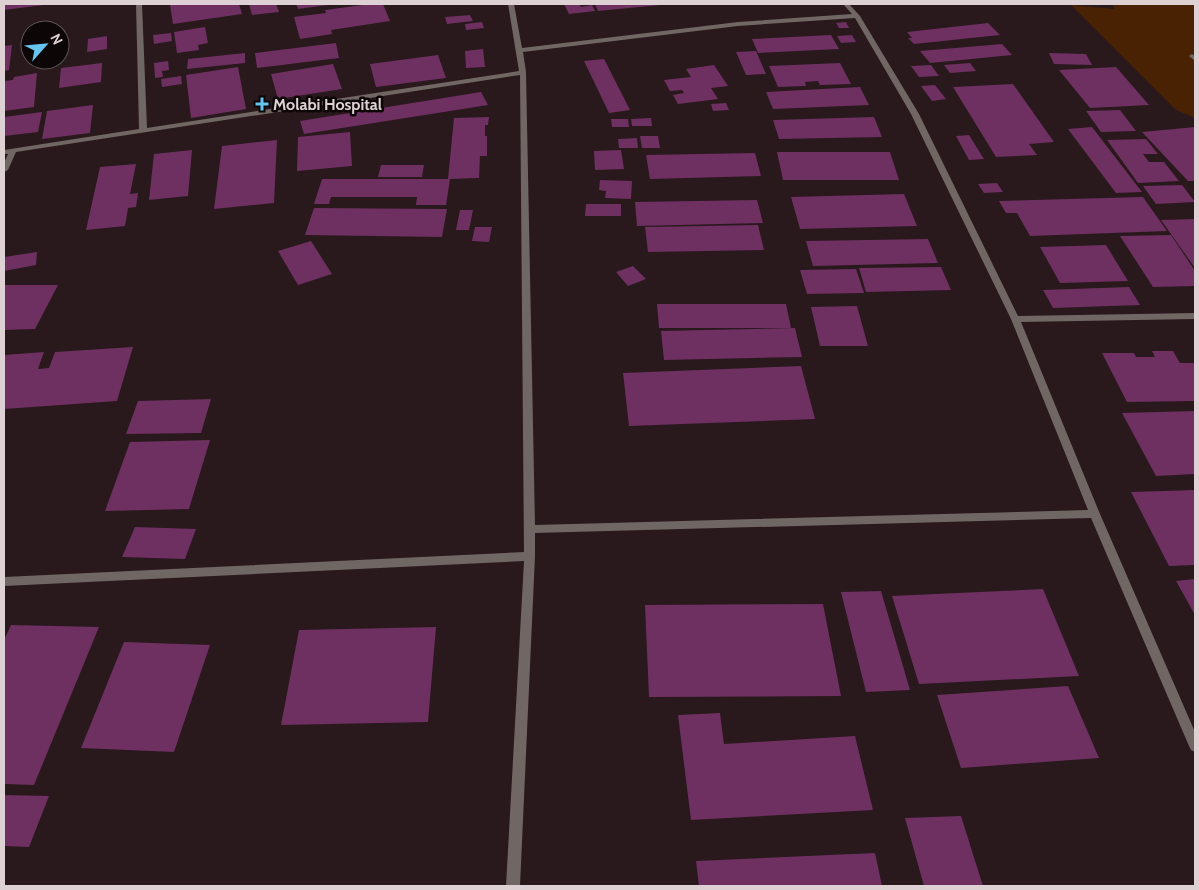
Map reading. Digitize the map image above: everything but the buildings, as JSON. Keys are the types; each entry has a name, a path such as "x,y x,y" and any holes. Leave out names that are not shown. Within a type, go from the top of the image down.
{"street":[{"path":"138,4 143,131"},
{"path":"511,4 521,50 523,72 530,556 512,886"},
{"path":"846,4 857,16 915,114 1015,319 1095,514 1195,746"},
{"path":"521,50 738,24 857,16"},
{"path":"4,152 523,72"},
{"path":"4,170 13,151"},
{"path":"1015,319 1195,316"},
{"path":"529,529 1095,514"},
{"path":"4,582 530,556"}],"shaded area":[{"path":"1112,4 1195,4 1195,118 1176,110 1071,5 1114,9"}],"place":[{"name":"Molabi Hospital","path":"262,104"}]}
